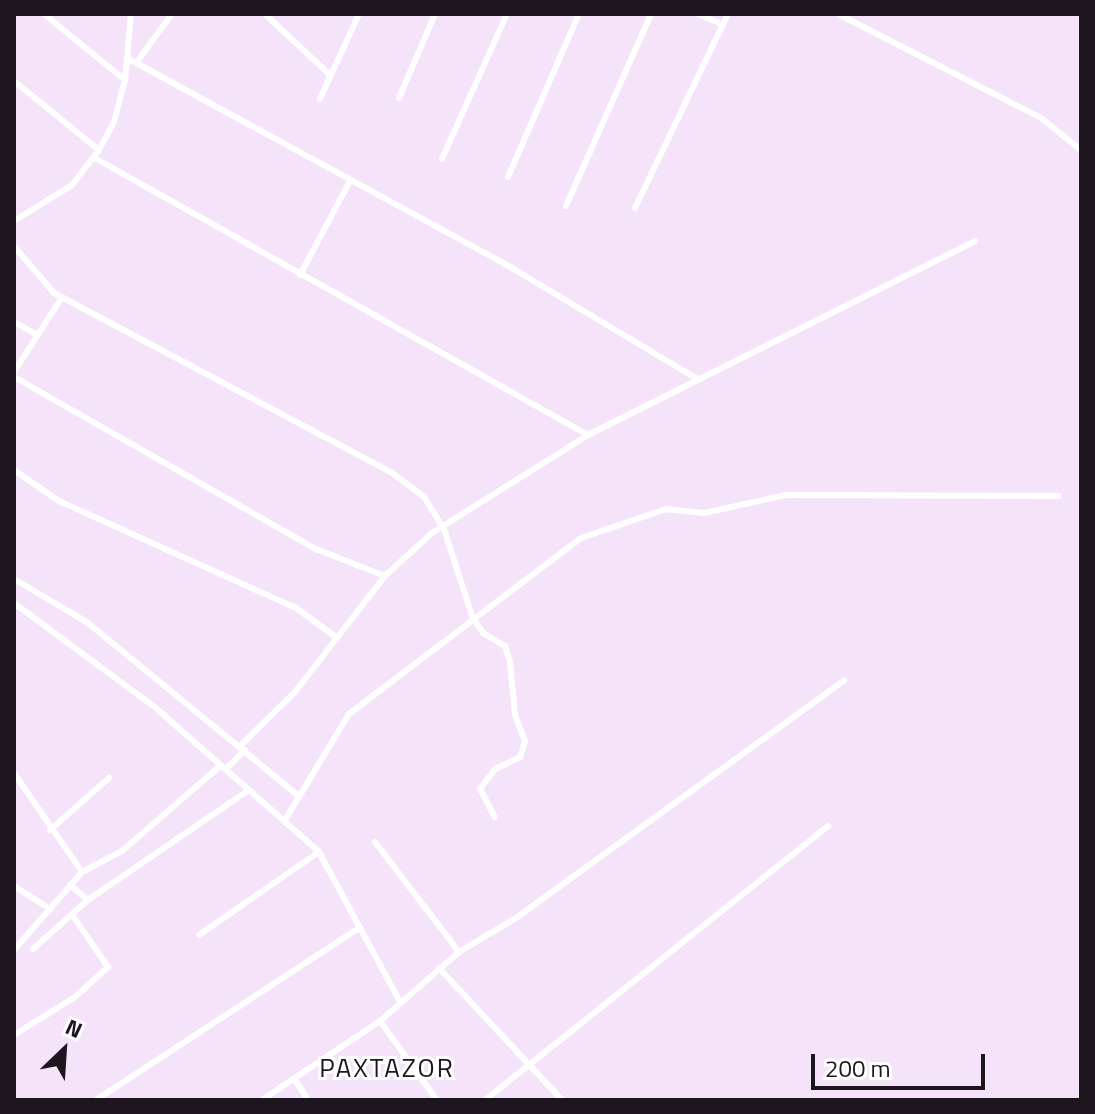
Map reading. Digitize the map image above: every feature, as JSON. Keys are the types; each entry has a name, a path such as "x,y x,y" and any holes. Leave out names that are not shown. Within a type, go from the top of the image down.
{"street":[{"path":"44,14 125,80"},
{"path":"131,14 132,61"},
{"path":"14,221 51,202 99,150 114,122 132,61 172,14"},
{"path":"265,14 330,75"},
{"path":"320,99 359,14"},
{"path":"399,98 435,14"},
{"path":"442,159 507,14"},
{"path":"508,177 579,14"},
{"path":"566,206 651,14"},
{"path":"698,14 722,24"},
{"path":"635,208 728,14"},
{"path":"838,14 1041,118 1081,150"},
{"path":"132,61 512,268 699,380"},
{"path":"14,81 99,150"},
{"path":"93,157 588,435"},
{"path":"300,275 350,181"},
{"path":"14,950 82,872 122,851 224,766 295,692 385,576 432,533 444,529 588,435 975,241"},
{"path":"14,246 62,297 391,472 424,497 444,529 473,619 483,633 505,646 525,741 520,757 495,769 480,789 495,817"},
{"path":"62,297 36,334 14,374 316,549 385,576"},
{"path":"14,322 36,334"},
{"path":"14,470 59,501 296,608 336,637"},
{"path":"285,820 349,714 581,538 666,509 704,513 786,495 1058,496"},
{"path":"14,579 88,623 300,797"},
{"path":"14,603 157,709 319,852 357,929 399,1000"},
{"path":"262,1100 380,1021 399,1000 459,952 516,918 844,681"},
{"path":"14,773 50,830 82,872"},
{"path":"50,830 109,778"},
{"path":"33,949 88,900 247,791"},
{"path":"485,1100 532,1067 571,1028 828,826"},
{"path":"375,842 459,952"},
{"path":"199,935 319,852"},
{"path":"70,885 88,900"},
{"path":"14,886 50,909"},
{"path":"14,1035 75,997 108,967 73,916"},
{"path":"96,1100 357,929"},
{"path":"439,968 562,1100"},
{"path":"380,1021 437,1100"},
{"path":"295,1080 308,1100"}],"district":[{"name":"PAXTAZOR","path":"387,1068"}]}
